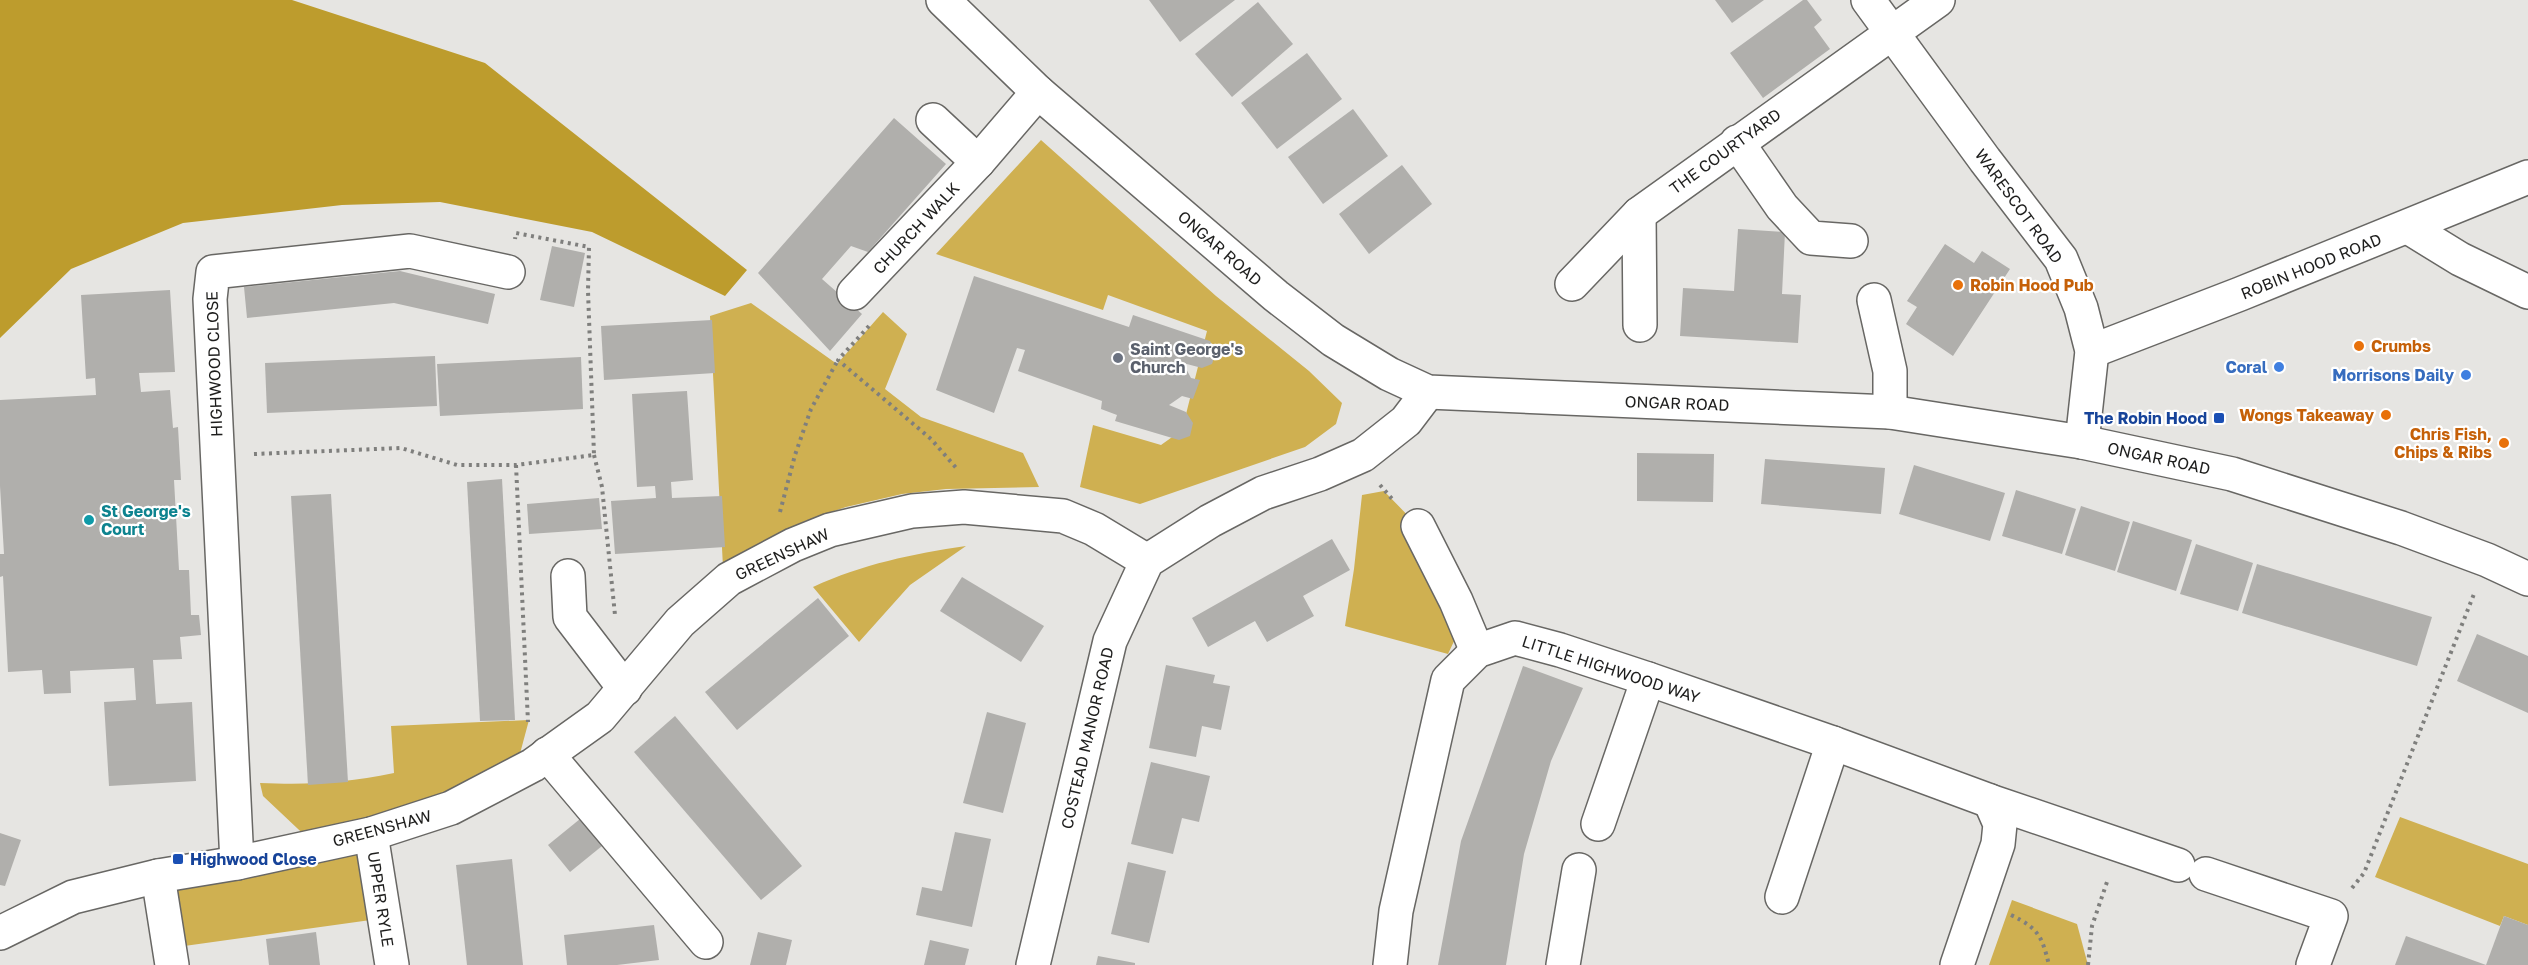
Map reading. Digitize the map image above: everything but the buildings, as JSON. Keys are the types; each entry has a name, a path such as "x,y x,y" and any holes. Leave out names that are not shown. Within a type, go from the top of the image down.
{"street":[{"name":"ONGAR ROAD","path":"943,0 1038,92 1284,303 1333,340 1389,374 1428,392 1890,412 2082,442 2232,474 2401,528 2487,560 2528,579"},
{"name":"WARESCOT ROAD","path":"1868,0 2061,259 2081,308 2092,351 2082,442"},
{"name":"THE COURTYARD","path":"1572,284 1639,214 1938,0"},
{"name":"CHURCH WALK","path":"854,293 978,162 1038,92"},
{"path":"933,120 978,162"},
{"path":"1737,142 1782,207 1811,238 1851,241"},
{"name":"ROBIN HOOD ROAD","path":"2092,351 2408,227 2528,177"},
{"path":"1639,214 1640,325"},
{"path":"2408,227 2460,259 2528,292"},
{"name":"HIGHWOOD CLOSE","path":"237,862 210,299 213,272 410,251 508,272"},
{"path":"1874,300 1890,371 1890,412"},
{"path":"1147,561 1210,521 1263,494 1320,474 1364,455 1399,428 1428,392"},
{"name":"GREENSHAW","path":"0,933 73,897 158,876 371,834 442,813 514,776 600,717 680,622 729,579 768,558 830,530 912,512 964,507 1063,516 1094,529 1147,561"},
{"path":"1419,526 1456,601 1477,651"},
{"name":"COSTEAD MANOR ROAD","path":"1033,965 1110,641 1147,561"},
{"path":"568,576 570,617 625,689"},
{"name":"LITTLE HIGHWOOD WAY","path":"1390,965 1396,911 1448,680 1477,651 1515,638 1648,679 1833,743 1989,801 2331,916"},
{"path":"1598,824 1648,679"},
{"path":"1782,897 1833,743"},
{"path":"547,754 706,942"},
{"path":"1957,965 1981,901 1998,844 2000,824 1989,801"},
{"name":"UPPER RYLE","path":"371,834 392,965"},
{"path":"1563,965 1579,870"},
{"path":"158,876 172,965"},
{"path":"2313,965 2331,916"}],"path":[{"path":"508,272 516,233 589,247 588,291 594,456 602,487 615,618"},
{"path":"768,558 795,455 808,418 838,360 877,318"},
{"path":"838,360 931,439 992,511"},
{"path":"218,456 401,448 457,465 516,465 594,456"},
{"path":"514,776 529,720 516,465"},
{"path":"2331,916 2364,873 2487,560"},
{"path":"2088,965 2092,926 2120,844"},
{"path":"1981,901 2026,922 2039,932 2049,965"}],"shaded area":[{"path":"0,0 292,0 485,63 747,270 725,296 592,232 440,202 342,205 183,223 71,269 0,338"},
{"path":"1041,140 1216,296 1309,371 1342,403 1336,424 1305,447 1140,504 1080,487 1093,425 1161,445 1182,430 1207,331 1108,295 1103,310 936,254"},
{"path":"751,303 837,364 883,312 907,334 885,389 921,417 1023,453 1039,487 946,489 902,494 846,507 805,521 723,567 710,316"},
{"path":"1384,491 1418,526 1464,620 1448,654 1345,626 1362,495"},
{"path":"966,546 910,585 859,642 813,587 850,572 888,561"},
{"path":"529,720 514,776 371,834 385,918 170,948 158,876 315,845 263,796 260,783 327,782 394,773 391,726"},
{"path":"2400,817 2528,864 2528,925 2504,916 2500,926 2375,877"},
{"path":"2012,900 2077,924 2088,965 1989,965"}],"place":[{"name":"Robin Hood Pub","path":"1958,285"},
{"name":"Crumbs","path":"2359,346"},
{"name":"Saint George's Church","path":"1118,358"},
{"name":"Coral","path":"2279,367"},
{"name":"Morrisons Daily","path":"2466,375"},
{"name":"Wongs Takeaway","path":"2386,415"},
{"name":"The Robin Hood","path":"2219,418"},
{"name":"Chris Fish, Chips & Ribs","path":"2504,443"},
{"name":"St George's Court","path":"89,520"},
{"name":"Highwood Close","path":"178,859"}]}
